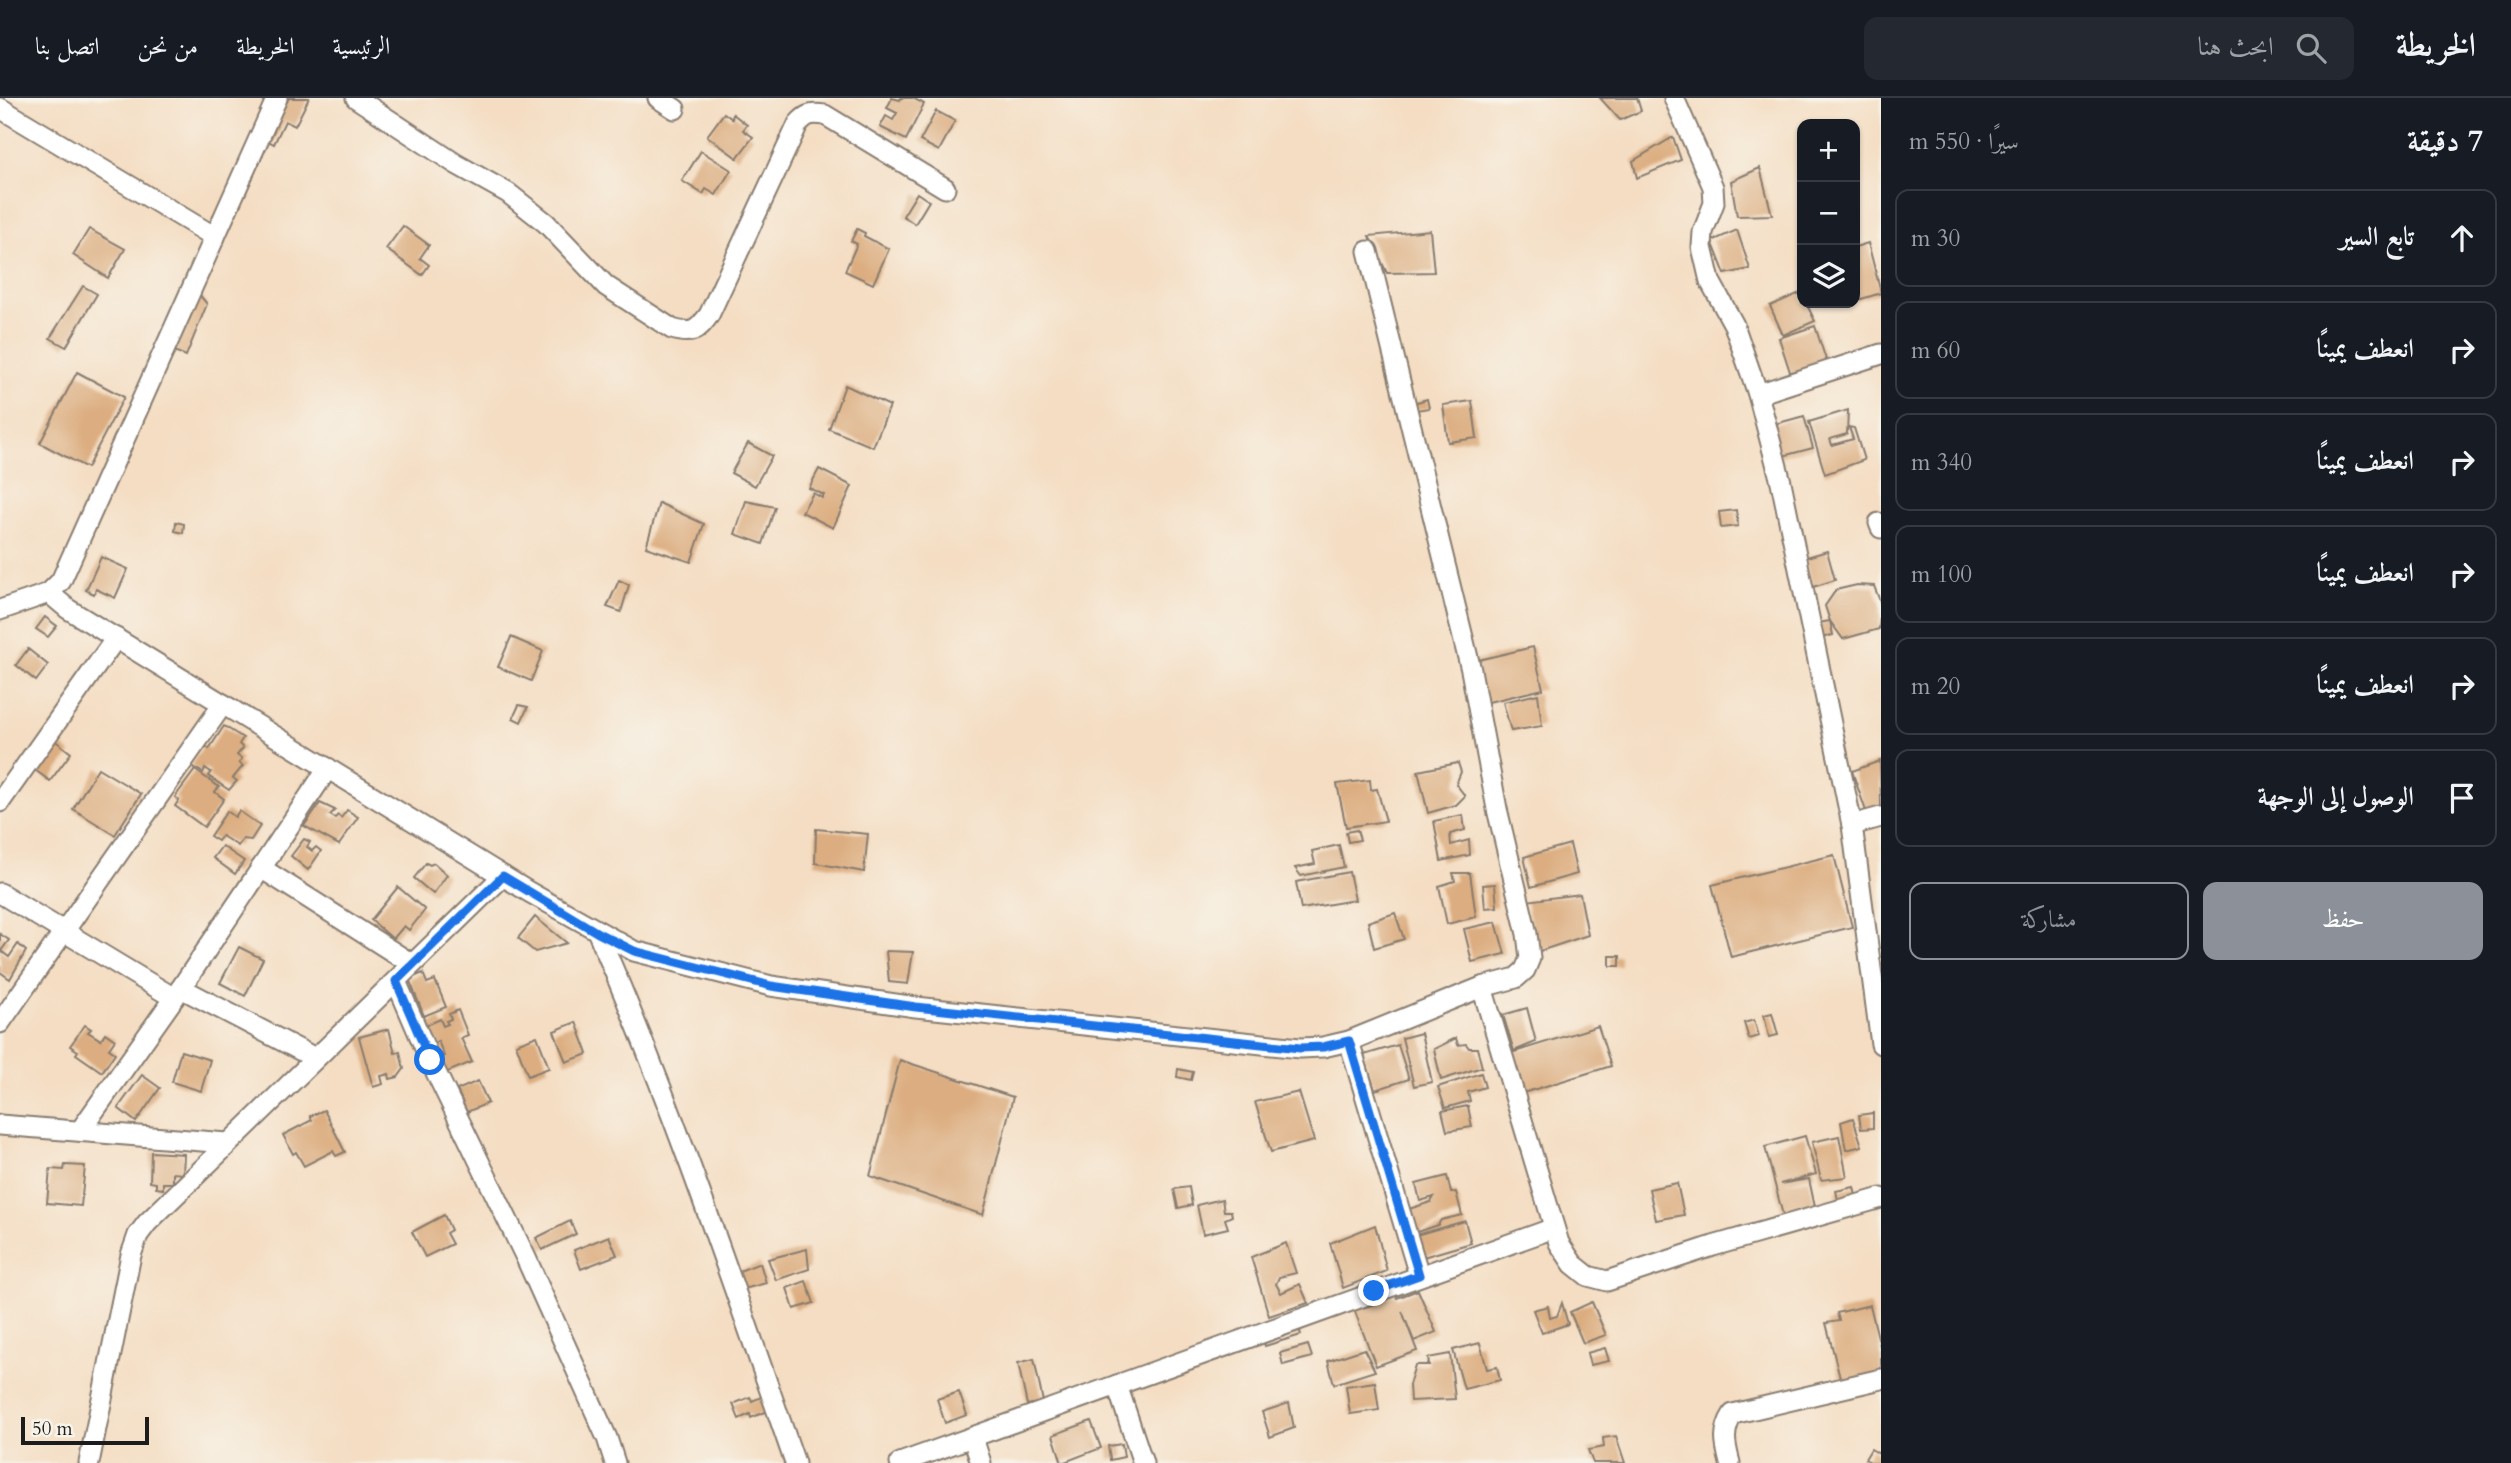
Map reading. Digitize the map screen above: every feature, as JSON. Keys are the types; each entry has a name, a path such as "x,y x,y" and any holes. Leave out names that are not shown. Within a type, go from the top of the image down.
{"street":[{"path":"0,610 49,593 61,581 277,98"},
{"path":"356,98 456,164 508,192 546,223 606,286 672,329 685,333 698,329 709,315 798,124 805,115 815,113 825,116 946,188"},
{"path":"1674,98 1713,187 1714,202 1703,232 1702,247 1710,281 1734,325 1758,394 1787,509 1852,825 1881,1044"},
{"path":"0,108 215,237"},
{"path":"49,593 68,609 503,876 598,933 634,951 771,986 916,1007 1300,1048 1323,1047 1349,1041 1482,987 1516,978 1525,970 1530,958 1527,934 1497,809 1471,670 1368,251"},
{"path":"1758,394 1881,354"},
{"path":"0,802 116,638"},
{"path":"0,1023 223,704"},
{"path":"80,1131 178,993 328,768"},
{"path":"1852,825 1881,817"},
{"path":"261,868 412,964"},
{"path":"89,1463 131,1255 138,1235 146,1223 503,876"},
{"path":"0,893 178,993 315,1058"},
{"path":"598,933 639,1028 712,1224 795,1463"},
{"path":"396,981 430,1060 531,1270 607,1438 615,1463"},
{"path":"1482,987 1559,1243 1573,1264 1587,1276 1607,1281 1713,1246 1881,1198"},
{"path":"1349,1041 1419,1275"},
{"path":"0,1125 228,1143"},
{"path":"900,1463 1554,1228"},
{"path":"1730,1463 1724,1441 1725,1426 1733,1414 1881,1379"},
{"path":"1117,1385 1143,1463"},
{"path":"973,1438 981,1463"}],"building":[{"path":"289,98 309,98 295,126 285,121 274,144 267,140"},
{"path":"892,98 913,98 924,104 906,140 880,127 886,116 893,120 897,113 887,108"},
{"path":"1600,98 1637,98 1641,111 1620,120"},
{"path":"936,111 955,121 939,151 920,141"},
{"path":"724,113 732,119 733,114 747,125 743,130 753,137 737,158 707,136"},
{"path":"1673,137 1681,160 1637,178 1633,161"},
{"path":"701,151 731,170 716,195 706,189 703,194 682,181"},
{"path":"1760,168 1772,215 1737,216 1731,181"},
{"path":"917,193 929,201 915,224 903,216"},
{"path":"403,226 429,245 420,258 429,265 422,275 386,249"},
{"path":"89,229 125,249 108,278 73,255"},
{"path":"857,229 865,233 864,236 889,249 873,284 845,271 857,244 851,241"},
{"path":"1430,230 1434,272 1387,273 1369,236"},
{"path":"1737,230 1750,269 1725,274 1712,241"},
{"path":"1868,243 1881,293 1860,299 1860,245"},
{"path":"83,286 97,294 66,347 50,338"},
{"path":"198,293 207,304 186,356 174,351"},
{"path":"1797,294 1797,308 1808,308 1815,321 1783,335 1770,306"},
{"path":"1815,326 1827,363 1791,375 1779,338"},
{"path":"77,372 124,397 87,468 40,443"},
{"path":"845,385 890,406 873,447 829,429"},
{"path":"1427,399 1429,408 1417,410 1414,403"},
{"path":"1472,401 1477,438 1448,442 1443,405"},
{"path":"1848,410 1847,434 1830,439 1832,445 1853,439 1849,427 1854,428 1864,460 1825,474 1809,422"},
{"path":"1804,416 1813,448 1779,457 1771,425"},
{"path":"748,443 772,456 755,486 731,473"},
{"path":"819,469 852,486 833,528 802,512 813,493 822,498 824,495 809,488"},
{"path":"746,501 775,507 763,544 735,534"},
{"path":"659,503 704,524 691,562 646,547"},
{"path":"1736,510 1738,526 1721,528 1719,512"},
{"path":"176,522 184,524 183,533 175,531"},
{"path":"1827,551 1835,580 1813,587 1804,558"},
{"path":"101,557 128,569 115,598 96,589 94,594 86,590"},
{"path":"619,580 629,585 621,612 607,607"},
{"path":"1857,585 1874,586 1881,604 1879,629 1843,639 1830,621 1825,606 1836,590"},
{"path":"45,617 57,626 48,637 36,629"},
{"path":"1830,621 1833,635 1821,638 1818,623"},
{"path":"511,637 543,651 531,681 498,667"},
{"path":"1533,647 1543,689 1484,703 1474,661"},
{"path":"28,649 48,665 36,681 16,665"},
{"path":"1538,694 1542,726 1511,731 1503,702"},
{"path":"519,705 528,707 521,722 513,718"},
{"path":"224,726 243,738 239,744 243,748 237,755 242,759 239,763 243,766 233,778 237,781 229,790 208,776 211,772 205,768 203,773 191,765 204,745 209,749"},
{"path":"53,739 71,753 50,781 31,767"},
{"path":"1880,761 1881,809 1867,814 1852,771"},
{"path":"1458,763 1461,772 1456,784 1465,796 1456,805 1428,813 1418,771"},
{"path":"98,768 141,794 115,835 73,809"},
{"path":"195,770 219,787 215,792 224,799 204,827 175,806 179,800 175,797"},
{"path":"1370,780 1371,790 1377,789 1386,821 1346,827 1337,784"},
{"path":"320,803 335,810 330,815 335,818 338,815 341,818 347,810 358,817 339,845 304,826"},
{"path":"227,811 235,817 239,811 260,826 251,840 243,839 238,846 222,836 218,841 210,836"},
{"path":"1463,815 1465,830 1450,834 1451,845 1469,840 1470,855 1441,861 1434,821"},
{"path":"816,829 868,834 864,872 815,863"},
{"path":"1357,830 1360,840 1348,842 1346,832"},
{"path":"304,839 310,842 307,847 312,851 316,847 321,851 308,870 291,856"},
{"path":"1570,844 1577,874 1531,887 1524,857"},
{"path":"1339,845 1344,867 1301,876 1295,868 1315,864 1312,851"},
{"path":"222,846 244,861 235,874 213,858"},
{"path":"1834,855 1852,927 1731,957 1712,885"},
{"path":"426,863 434,863 447,875 433,894 414,878"},
{"path":"1349,872 1355,900 1301,909 1296,882"},
{"path":"1453,873 1470,873 1476,917 1447,924 1439,886 1455,881"},
{"path":"1495,884 1497,907 1485,908 1483,885"},
{"path":"398,887 425,910 409,930 404,926 393,939 371,920"},
{"path":"1580,894 1588,935 1537,952 1526,901"},
{"path":"1395,913 1404,939 1374,948 1368,922"},
{"path":"535,917 567,943 535,952 518,938"},
{"path":"1496,922 1505,954 1472,962 1464,929"},
{"path":"0,934 9,940 1,951 9,957 18,944 26,951 10,979 0,972"},
{"path":"239,947 263,959 245,996 220,983"},
{"path":"886,951 913,952 908,984 889,982"},
{"path":"1610,956 1620,956 1620,966 1610,966"},
{"path":"423,973 427,983 435,980 446,1007 424,1016 409,979"},
{"path":"1527,1008 1536,1042 1514,1051 1503,1015"},
{"path":"458,1010 468,1035 461,1038 472,1062 445,1073 438,1058 444,1056 438,1041 432,1044 425,1026 440,1019 443,1026 448,1024 446,1021 451,1019 449,1014"},
{"path":"1772,1013 1778,1035 1769,1037 1764,1015"},
{"path":"1754,1020 1759,1036 1749,1039 1744,1023"},
{"path":"576,1022 588,1054 566,1062 554,1031"},
{"path":"85,1025 91,1029 88,1032 101,1040 105,1033 115,1040 109,1049 115,1053 102,1072 76,1054 78,1051 70,1046"},
{"path":"1598,1026 1611,1066 1523,1093 1511,1053"},
{"path":"389,1029 395,1053 400,1052 404,1069 398,1077 390,1079 389,1074 381,1076 383,1084 373,1087 359,1037"},
{"path":"1421,1033 1432,1082 1414,1086 1402,1038"},
{"path":"537,1036 549,1068 528,1076 516,1044"},
{"path":"1456,1038 1458,1045 1466,1044 1469,1048 1477,1048 1482,1067 1441,1080 1434,1049"},
{"path":"1398,1045 1409,1079 1375,1090 1364,1055"},
{"path":"181,1051 210,1060 201,1091 172,1082"},
{"path":"900,1060 1013,1097 983,1215 870,1176"},
{"path":"1178,1069 1193,1072 1191,1080 1177,1077"},
{"path":"1481,1073 1485,1087 1468,1092 1470,1101 1445,1108 1438,1087"},
{"path":"142,1075 160,1088 136,1122 118,1108"},
{"path":"478,1081 488,1103 467,1112 457,1090"},
{"path":"1299,1092 1314,1141 1271,1152 1255,1102"},
{"path":"1468,1106 1472,1127 1447,1131 1442,1111"},
{"path":"324,1110 345,1152 336,1156 333,1151 304,1166 296,1152 293,1154 283,1135 312,1120 310,1116"},
{"path":"1873,1113 1873,1128 1861,1129 1859,1115"},
{"path":"1853,1118 1862,1146 1846,1150 1841,1122"},
{"path":"1805,1136 1816,1174 1780,1184 1809,1179 1816,1212 1784,1219 1765,1147"},
{"path":"1839,1136 1847,1177 1821,1180 1812,1142"},
{"path":"151,1152 184,1154 183,1174 173,1173 173,1183 163,1183 163,1189 156,1188 156,1183 150,1182"},
{"path":"65,1165 85,1166 81,1206 47,1203 50,1169 64,1170"},
{"path":"1447,1176 1451,1193 1456,1192 1462,1215 1441,1220 1438,1225 1414,1233 1406,1210 1431,1202 1434,1197 1420,1201 1416,1184"},
{"path":"1677,1183 1684,1215 1656,1220 1649,1189"},
{"path":"1189,1187 1192,1205 1178,1208 1174,1189"},
{"path":"1854,1187 1857,1200 1839,1204 1836,1191"},
{"path":"1222,1199 1224,1211 1231,1211 1232,1216 1225,1219 1228,1228 1203,1234 1197,1205"},
{"path":"444,1215 451,1230 446,1233 452,1244 425,1257 412,1232"},
{"path":"570,1221 576,1234 542,1250 536,1238"},
{"path":"1465,1221 1471,1243 1423,1257 1416,1235"},
{"path":"1375,1225 1387,1271 1343,1288 1330,1243"},
{"path":"609,1236 617,1255 581,1269 574,1250"},
{"path":"1286,1243 1296,1273 1279,1277 1276,1284 1281,1293 1300,1284 1308,1303 1269,1316 1251,1257"},
{"path":"807,1249 809,1269 776,1280 768,1259"},
{"path":"760,1263 766,1283 740,1290 734,1273"},
{"path":"806,1281 814,1303 794,1309 787,1288"},
{"path":"1418,1290 1436,1332 1414,1341 1402,1311 1417,1351 1376,1366 1354,1309 1395,1294 1397,1298"},
{"path":"1592,1302 1606,1335 1583,1343 1570,1312"},
{"path":"1562,1303 1568,1324 1542,1333 1533,1310 1548,1306 1550,1318 1557,1316"},
{"path":"1870,1305 1881,1350 1881,1373 1841,1382 1826,1323 1839,1321 1837,1313"},
{"path":"1299,1328 1301,1335 1265,1346 1262,1338"},
{"path":"1480,1343 1487,1369 1497,1367 1500,1380 1464,1389 1453,1350"},
{"path":"1308,1345 1312,1357 1283,1365 1280,1353"},
{"path":"1605,1348 1609,1361 1590,1365 1587,1353"},
{"path":"1364,1349 1375,1371 1334,1384 1328,1361"},
{"path":"1450,1354 1455,1399 1410,1401 1409,1385 1415,1365 1429,1365 1428,1358"},
{"path":"1034,1359 1043,1402 1027,1405 1018,1363"},
{"path":"1375,1382 1379,1410 1350,1414 1346,1386"},
{"path":"959,1392 967,1415 945,1423 937,1399"},
{"path":"764,1396 770,1410 751,1418 750,1414 739,1419 733,1404 750,1397 752,1401"},
{"path":"1289,1403 1294,1428 1270,1437 1262,1412"},
{"path":"1091,1421 1101,1448 1062,1463 1053,1435"},
{"path":"1616,1436 1625,1463 1593,1463 1588,1450 1604,1447 1603,1438"},
{"path":"1122,1444 1124,1457 1110,1460 1108,1446"},
{"path":"1871,1449 1881,1455 1881,1463 1872,1463 1865,1459"}],"route":[{"path":"430,1060 396,981 503,876 598,933 634,951 771,986 916,1007 1300,1048 1323,1047 1349,1041 1419,1275 1374,1291"}]}
